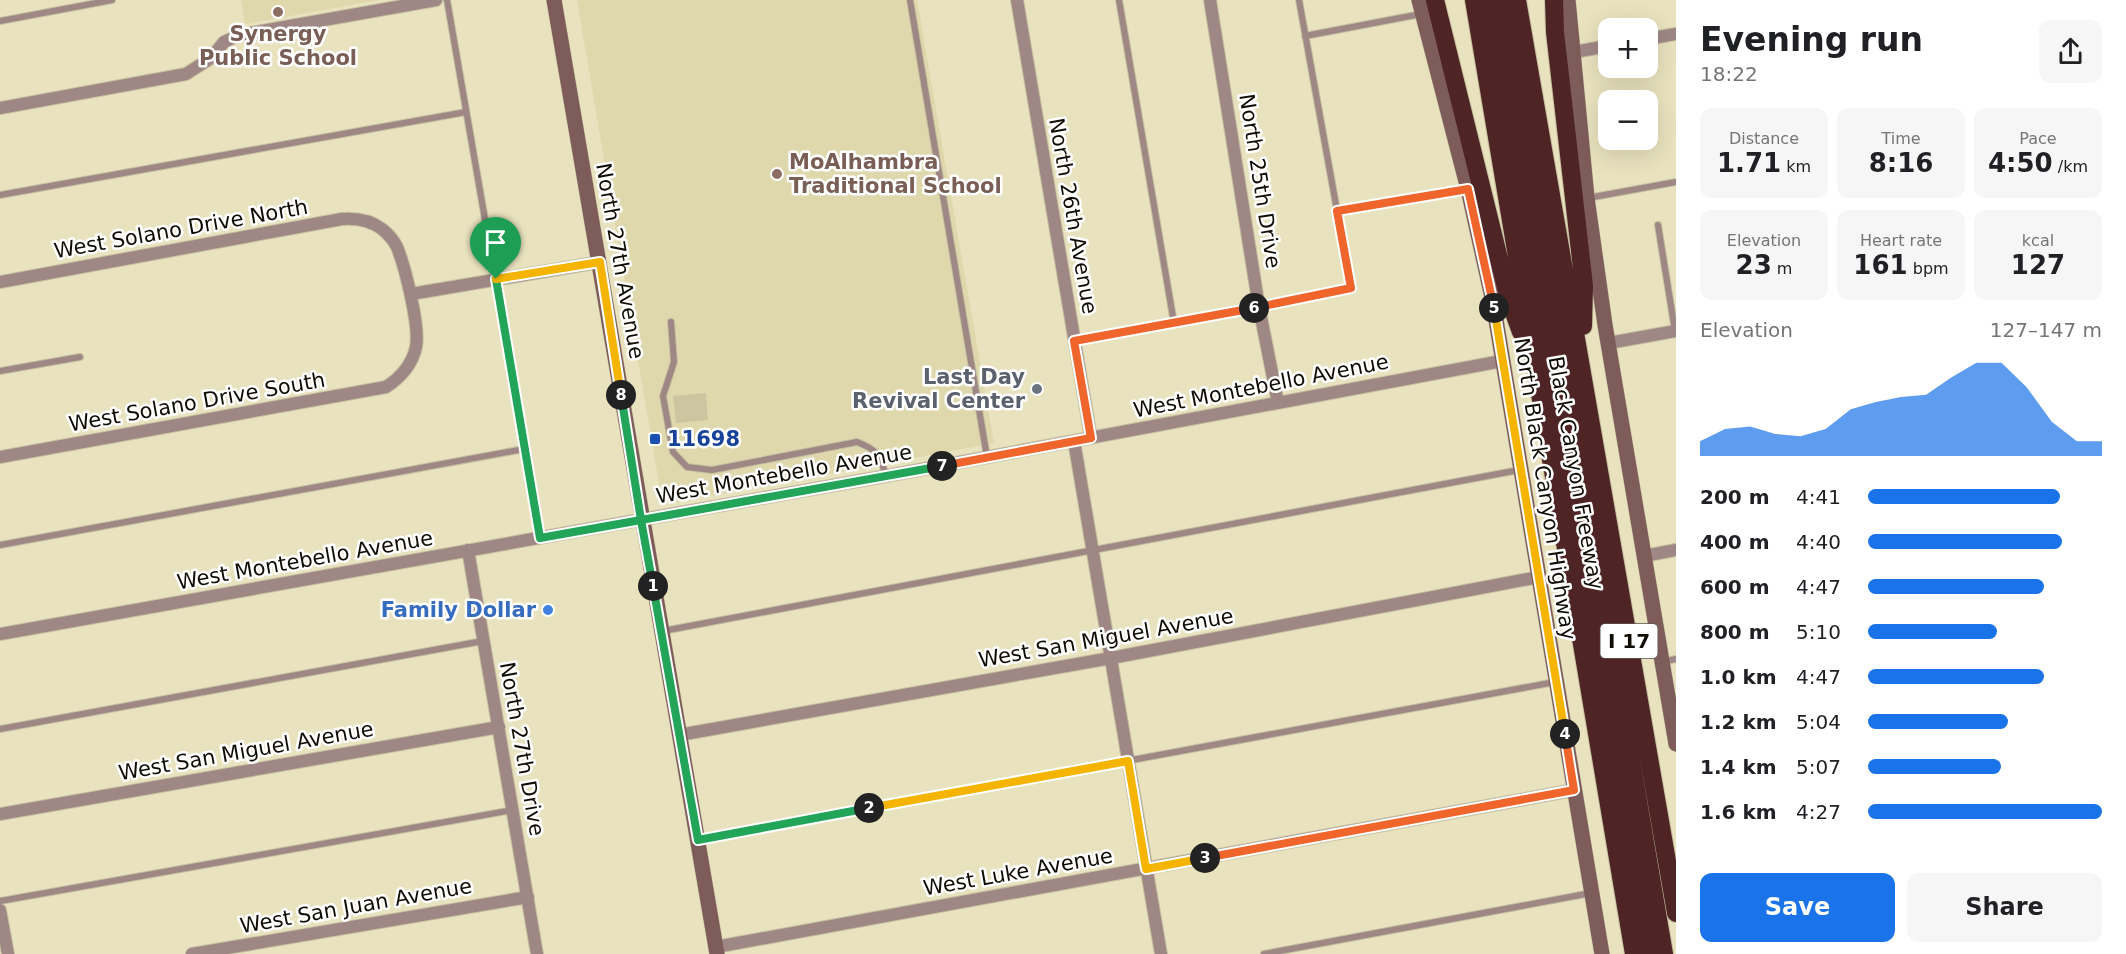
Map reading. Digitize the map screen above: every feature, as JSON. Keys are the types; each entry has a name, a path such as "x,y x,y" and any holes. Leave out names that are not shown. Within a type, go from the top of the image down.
{"highway":[{"path":"1435,0 1509,299 1538,376"},
{"name":"Black Canyon Freeway","path":"1474,0 1634,954"},
{"path":"1489,0 1651,954"},
{"path":"1502,0 1664,954"},
{"name":"Black Canyon Freeway","path":"1517,0 1676,913"},
{"path":"1554,0 1555,32 1584,286 1582,369"}],"main road":[{"name":"North 27th Avenue","path":"554,0 716,951"},
{"path":"1568,0 1587,198 1644,556 1669,660 1676,744"},
{"name":"North Black Canyon Highway","path":"1420,7 1468,189 1493,302 1602,954"}],"street":[{"path":"0,108 186,74 211,58 224,42 239,35 436,0"},
{"name":"North 26th Avenue","path":"1017,0 1091,438"},
{"name":"North 25th Drive","path":"1210,0 1259,307 1278,403"},
{"path":"1658,37 1676,34"},
{"path":"1574,52 1598,48"},
{"name":"West Solano Drive North","path":"0,282 342,219 358,218 383,229 396,244 411,294"},
{"path":"411,294 600,262"},
{"name":"West Solano Drive South","path":"0,458 386,387 399,378 410,363 416,346 411,294"},
{"path":"1609,343 1676,332"},
{"name":"West Montebello Avenue","path":"0,634 987,458 1502,361"},
{"path":"1074,441 1161,954"},
{"name":"North 27th Drive","path":"468,550 537,954"},
{"path":"1644,556 1676,550"},
{"name":"West San Miguel Avenue","path":"679,735 1111,658 1539,578"},
{"name":"West San Miguel Avenue","path":"0,814 499,727"},
{"name":"West Luke Avenue","path":"716,951 1574,790"},
{"name":"West San Juan Avenue","path":"192,954 528,897"},
{"path":"0,910 8,954"}],"lane":[{"path":"0,21 112,0"},
{"path":"447,0 540,538"},
{"path":"910,0 987,458"},
{"path":"1119,0 1174,323"},
{"path":"1074,341 1351,288 1299,0"},
{"path":"1305,36 1420,7"},
{"path":"0,195 466,112"},
{"path":"1587,198 1676,182"},
{"path":"1337,211 1468,189"},
{"path":"1658,225 1676,332"},
{"path":"671,322 674,362 663,396 673,452 687,467 712,470 857,442 872,448 886,476"},
{"path":"0,371 80,357"},
{"path":"0,545 524,449"},
{"path":"661,631 1520,470"},
{"path":"0,729 483,641"},
{"path":"698,840 1556,682"},
{"path":"0,901 513,810"},
{"path":"1264,954 1591,893"}],"shaded area":[{"name":"Synergy Public School","path":"241,0 380,0 245,24"},
{"name":"MoAlhambra Traditional School","path":"577,0 917,0 994,443 679,502 665,500 661,495"},
{"path":"706,393 708,420 676,423 673,396"}],"place":[{"name":"Synergy Public School","path":"278,12"},
{"name":"MoAlhambra Traditional School","path":"777,174"},
{"name":"Last Day Revival Center","path":"1037,389"},
{"name":"11698","path":"655,439"},
{"name":"Family Dollar","path":"548,610"}],"route":[{"path":"496,279 540,538 641,520 698,840 1128,761 1146,869 1574,790 1493,302 1468,189 1337,211 1351,288 1074,341 1091,438 641,520 600,262 496,279"}]}
